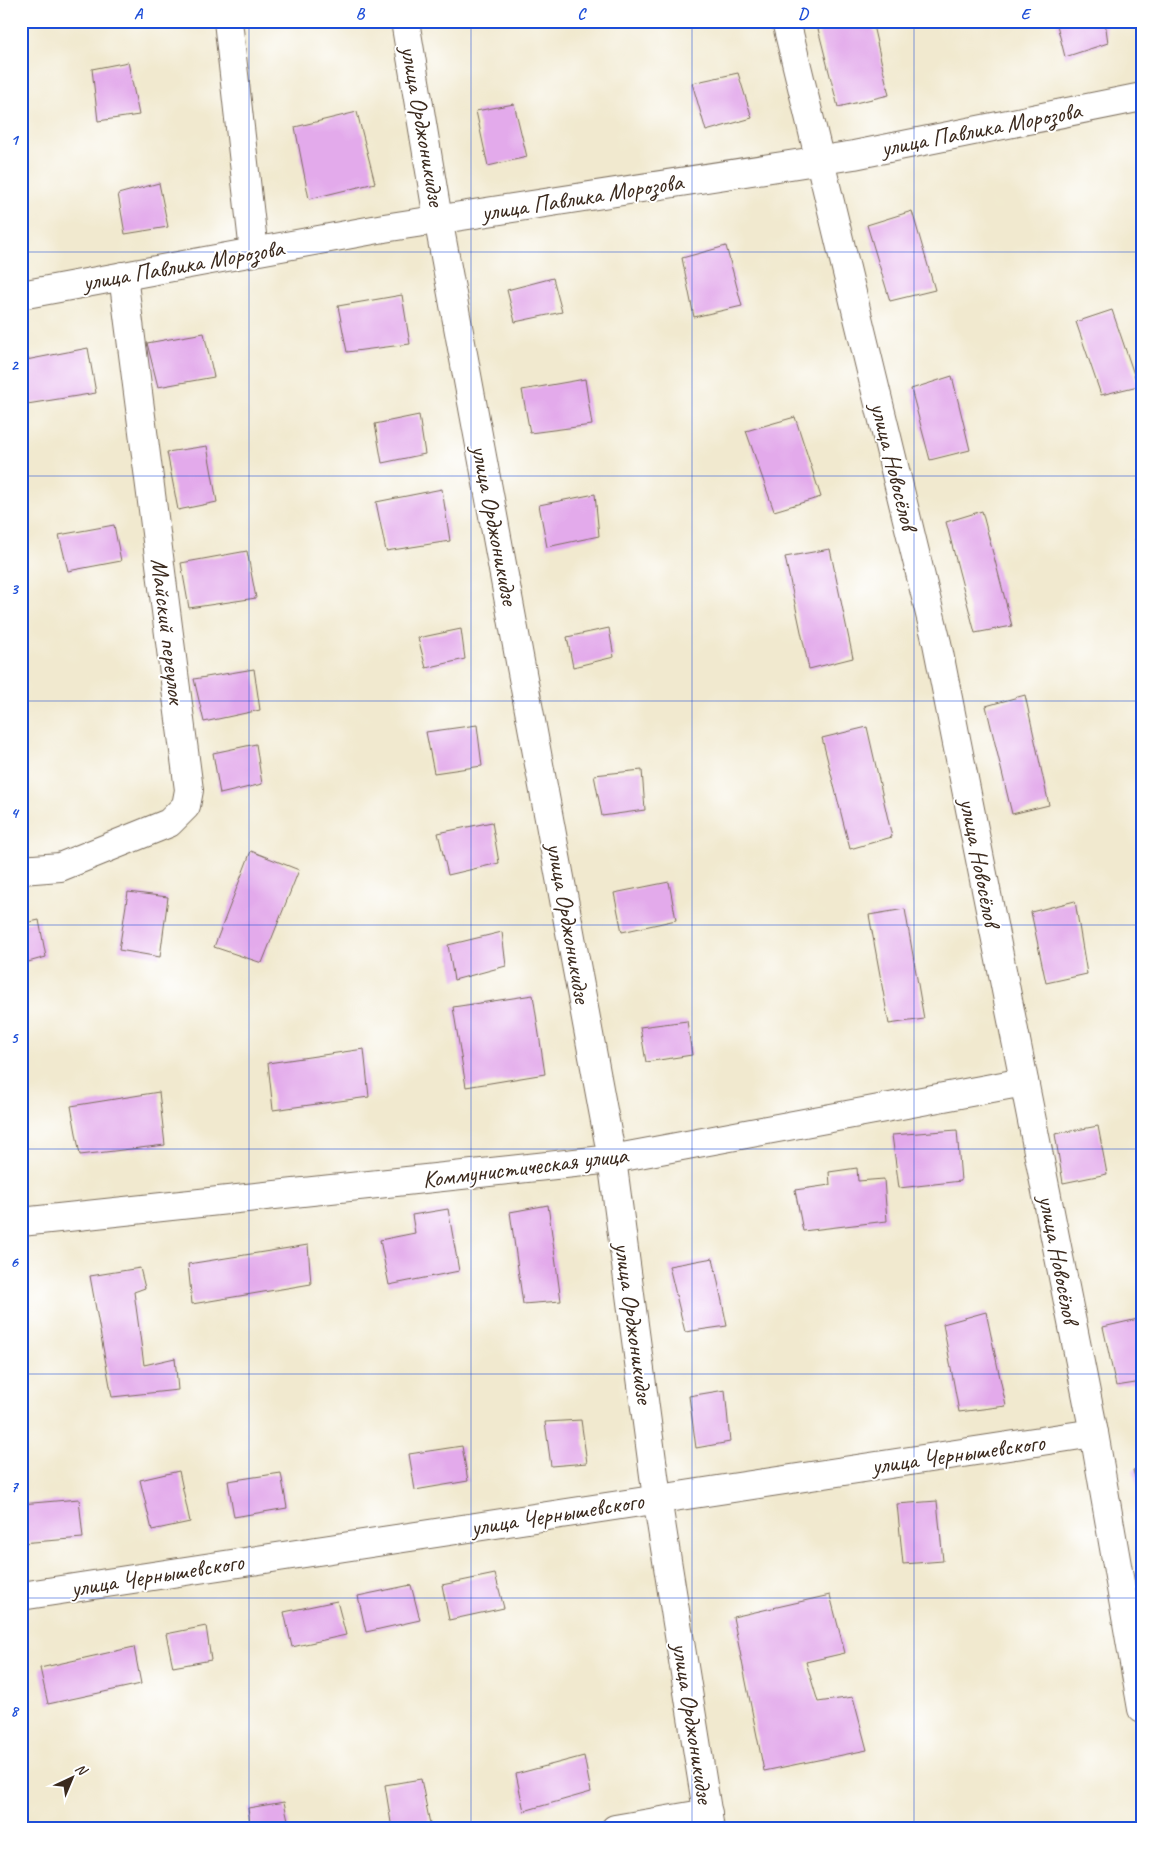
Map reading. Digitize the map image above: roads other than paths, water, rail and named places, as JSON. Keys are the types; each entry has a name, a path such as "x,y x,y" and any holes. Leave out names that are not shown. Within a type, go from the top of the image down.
{"street":[{"path":"228,21 254,252"},
{"name":"улица Орджоникидзе","path":"405,21 439,220 612,1158 657,1498 709,1821"},
{"name":"улица Новосёлов","path":"786,21 937,643 1094,1433 1142,1710"},
{"name":"улица Павлика Морозова","path":"21,295 439,220 863,153 1142,97"},
{"name":"Майский переулок","path":"21,870 60,867 169,823 186,806 189,790 123,276"},
{"name":"Коммунистическая улица","path":"21,1222 612,1158 1024,1082"},
{"name":"улица Чернышевского","path":"21,1596 1094,1433"},
{"path":"615,1829 709,1821"}]}
